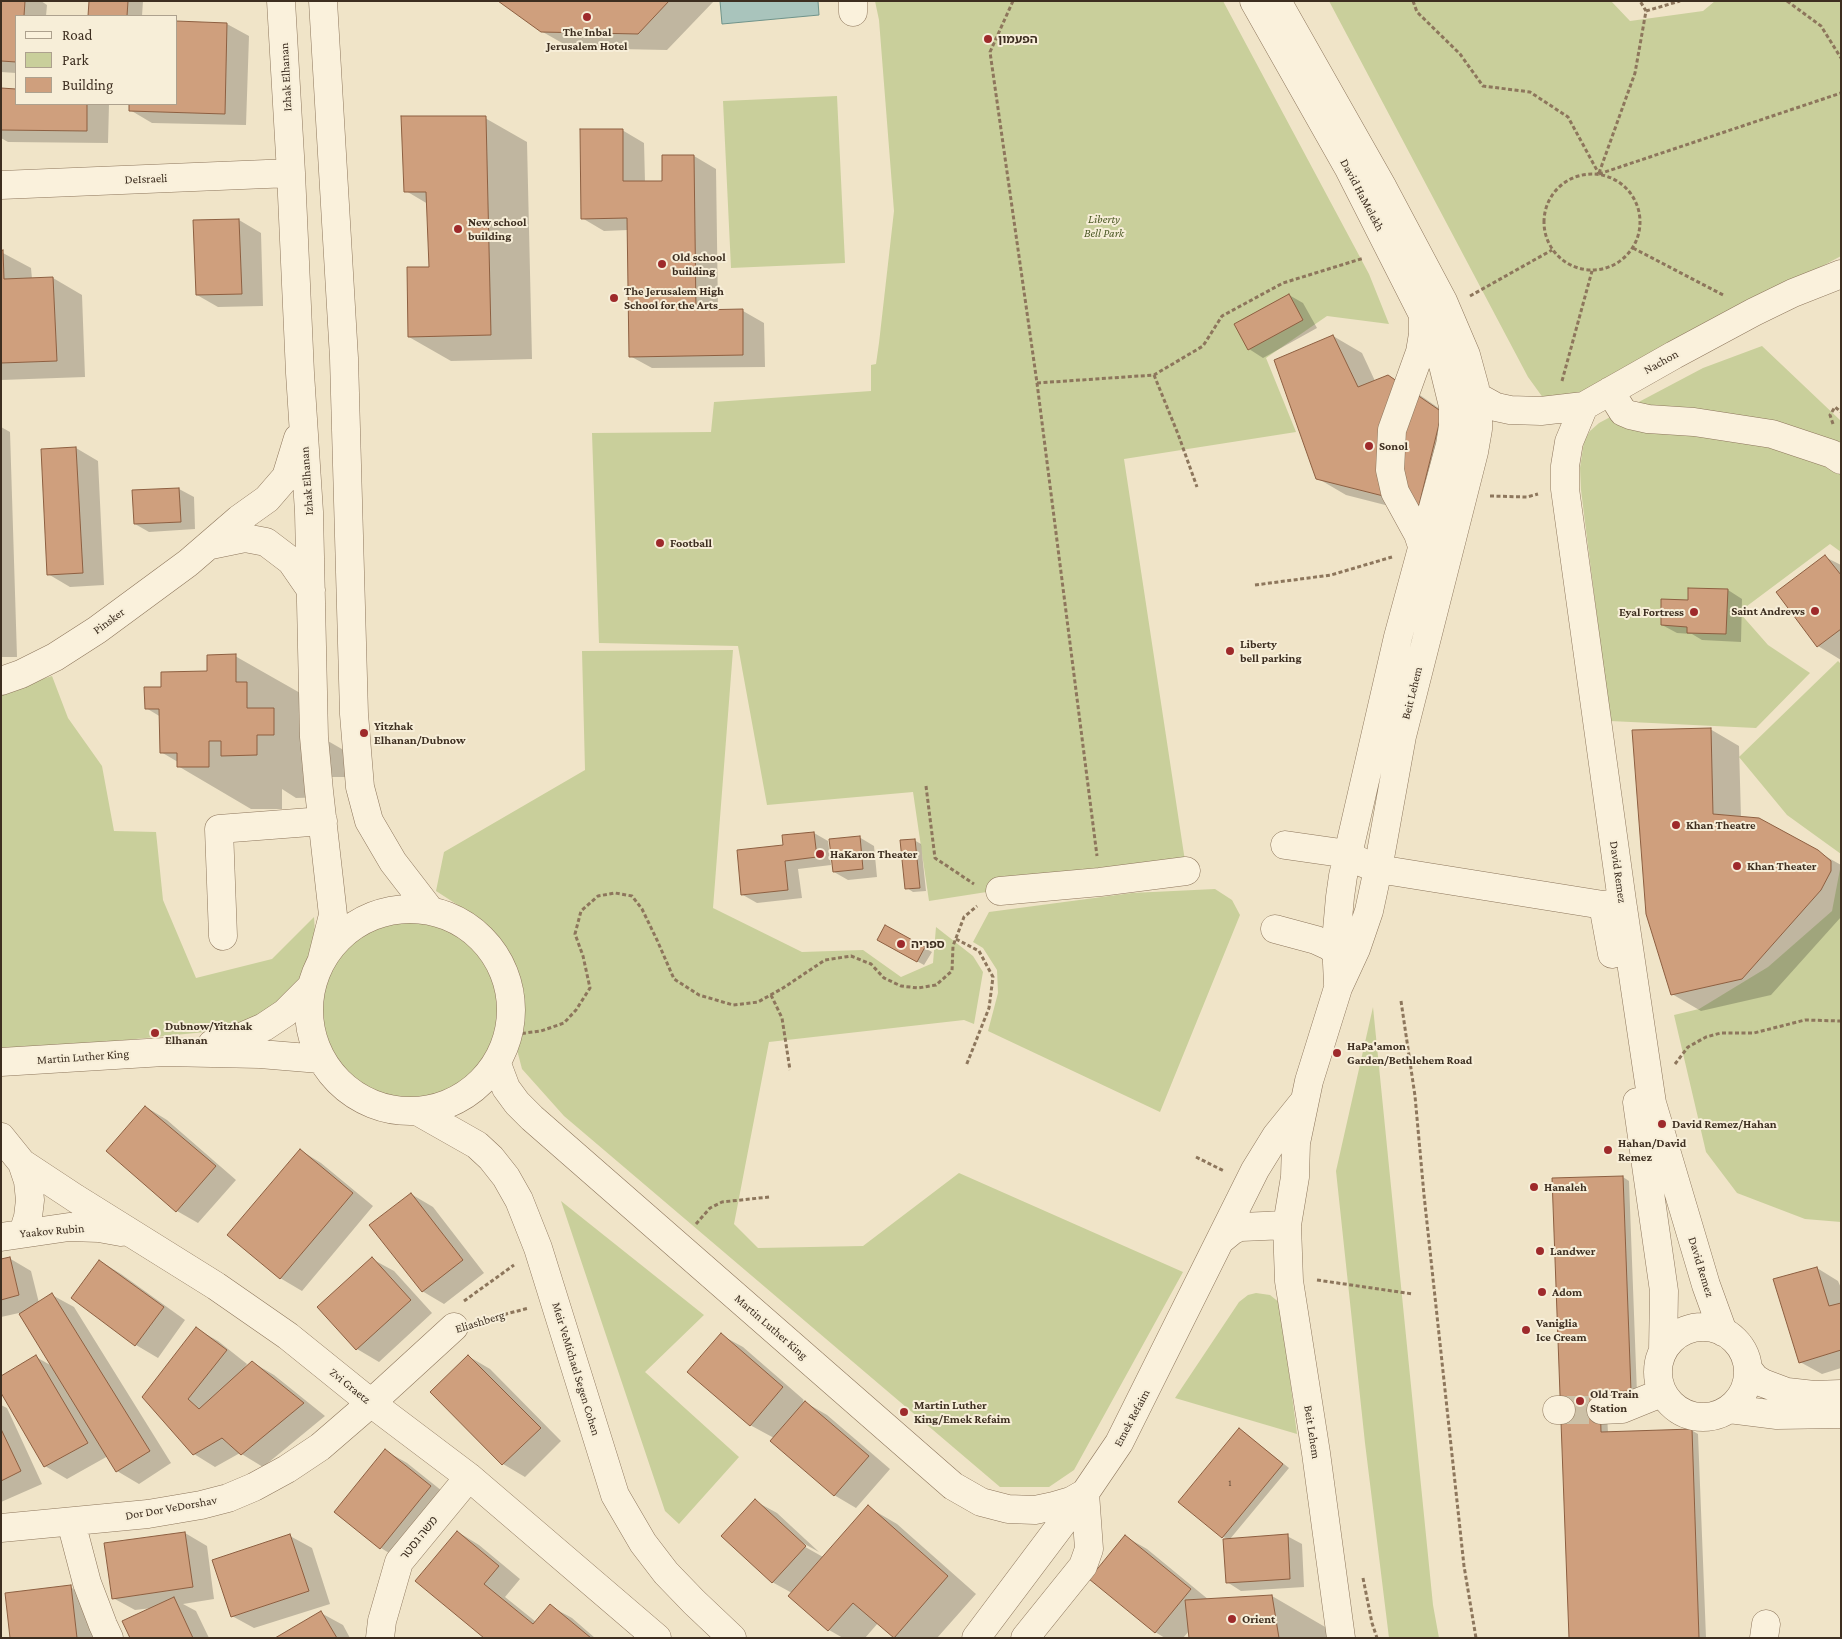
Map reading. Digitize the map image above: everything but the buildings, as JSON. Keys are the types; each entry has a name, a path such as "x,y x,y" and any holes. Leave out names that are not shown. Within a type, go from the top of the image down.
{"street":[{"name":"Izhak Elhanan","path":"281,1 309,512 314,737 333,915 322,959"},
{"path":"323,1 344,358 354,704 360,787 369,820 392,862 430,910"},
{"name":"David HaMelekh","path":"1254,1 1348,167 1422,313 1443,365 1464,397"},
{"name":"David HaMelekh","path":"1277,1 1424,262 1460,339 1471,372 1464,397"},
{"name":"DeIsraeli","path":"1,185 291,173"},
{"name":"Nachon","path":"1464,397 1510,410 1541,411 1584,406 1754,312 1793,293 1841,274"},
{"path":"1422,313 1423,334 1420,352 1392,430 1390,470 1395,492 1418,534 1422,546"},
{"path":"1610,391 1623,412 1630,415 1648,419 1694,422 1772,434 1832,454 1841,460"},
{"name":"Beit Lehem","path":"1338,988 1337,953 1340,897 1348,854 1398,637 1451,440 1453,419 1464,397"},
{"name":"Beit Lehem","path":"1341,1638 1316,1453 1288,1281 1287,1225 1283,1206 1282,1177 1296,1143 1303,1102 1338,988 1363,933 1379,864 1402,736 1474,452 1478,429 1464,397"},
{"name":"David Remez","path":"1584,406 1569,442 1565,466 1565,489 1628,1035 1664,1291 1663,1351"},
{"name":"Pinsker","path":"1,681 21,674 55,657 89,635 188,563 239,519 267,498 286,477 303,417"},
{"name":"Pinsker","path":"207,546 245,538 266,542 291,560 311,590"},
{"path":"223,936 219,829 323,821"},
{"path":"1285,845 1348,854 1361,862 1593,892 1604,894 1612,903"},
{"path":"1000,891 1100,882 1186,871"},
{"name":"David Remez","path":"1612,903 1652,1103 1706,1285 1723,1332"},
{"path":"398,908 430,910 461,921 487,942 496,956 504,970 512,1002 509,1035 496,1064 476,1088 448,1104 417,1111 394,1110 372,1104 351,1093 334,1077 320,1058 311,1036 308,1013 310,988 314,973 322,959 341,934 368,917 398,908"},
{"path":"1275,929 1316,940 1329,946 1337,953"},
{"name":"Martin Luther King","path":"164,1052 218,1043 241,1037 264,1027 285,1014 310,988"},
{"name":"Martin Luther King","path":"1,1062 164,1052 260,1054 320,1058"},
{"name":"Martin Luther King","path":"496,1064 506,1088 517,1103 953,1486 981,1502 1008,1509 1035,1510 1071,1501 1085,1493"},
{"name":"Emek Refaim","path":"976,1638 1101,1471 1128,1427 1264,1155 1276,1136 1303,1102"},
{"name":"Meir VeMichael Segen Cohen","path":"417,1111 476,1145 492,1158 506,1176 538,1248 616,1495 643,1543 666,1572 732,1638"},
{"name":"Zvi Graetz","path":"1,1137 22,1163 216,1286 280,1330 371,1403 469,1477 657,1638"},
{"name":"Zvi Graetz","path":"12,1235 28,1217 30,1200 28,1181 22,1163"},
{"path":"1222,1239 1233,1230 1241,1227 1287,1225"},
{"name":"Yaakov Rubin","path":"12,1235 69,1227 99,1228 133,1234"},
{"name":"Eliashberg","path":"371,1403 454,1327"},
{"path":"1710,1328 1723,1332 1735,1340 1743,1351 1748,1370 1744,1391 1736,1403 1729,1409 1711,1416 1697,1416 1683,1412 1672,1404 1663,1392 1659,1379 1659,1365 1663,1351 1672,1340 1689,1329 1710,1328"},
{"path":"1748,1370 1763,1383 1787,1392 1814,1395 1841,1394"},
{"path":"1600,1410 1622,1410 1654,1396"},
{"name":"Dor Dor VeDorshav","path":"1,1528 157,1512 201,1506 228,1498 254,1487 287,1469 320,1447 371,1403"},
{"path":"1729,1409 1785,1415 1841,1414"},
{"name":"משה גסטר","path":"380,1638 382,1621 399,1562 469,1477"},
{"path":"1025,1638 1083,1566 1089,1549 1085,1493"},
{"path":"71,1522 87,1583 102,1625 109,1638"}],"path":[{"path":"1012,1 990,52 1037,383 1100,882"},
{"path":"1413,1 1417,12 1460,54 1483,86 1530,92 1568,117 1598,174"},
{"path":"1598,174 1635,73 1646,11 1640,1"},
{"path":"1646,11 1680,1"},
{"path":"1786,1 1821,26 1841,58"},
{"path":"1598,174 1841,94"},
{"path":"1582,174 1598,174 1614,178 1627,188 1636,201 1640,216 1640,232 1634,248 1622,260 1608,268 1592,271 1577,268 1563,261 1552,250 1545,235 1543,219 1547,204 1555,190 1568,180 1582,174"},
{"path":"1634,248 1754,312"},
{"path":"1467,298 1552,250"},
{"path":"1037,383 1154,375 1203,346 1222,316 1283,283 1366,257"},
{"path":"1562,381 1592,271"},
{"path":"1154,375 1197,487"},
{"path":"1489,496 1527,497 1565,489"},
{"path":"1255,585 1331,575 1393,556"},
{"path":"926,786 934,858 985,891 1000,891"},
{"path":"509,1035 541,1031 564,1023 576,1010 590,988 583,956 575,934 581,911 598,896 615,893 632,896 642,909 674,980 699,995 733,1005 758,1002 825,960 850,956 871,964 884,978 901,986 918,988 936,984 952,971 953,946 964,918 980,902 1000,891"},
{"path":"956,939 979,951 993,977 989,1008 966,1066"},
{"path":"771,995 782,1018 790,1070"},
{"path":"1401,1001 1415,1096 1464,1566 1476,1638"},
{"path":"1677,1060 1688,1047 1706,1037 1721,1033 1754,1033 1805,1020 1841,1021"},
{"path":"1196,1157 1226,1172"},
{"path":"678,1246 710,1208 722,1202 769,1197"},
{"path":"487,1284 507,1269"},
{"path":"1317,1280 1413,1294"},
{"name":"Eliashberg","path":"454,1327 555,1302"}],"green space":[{"name":"Liberty Bell Park","path":"875,1 1223,1 1369,274 1389,324 1327,316 1266,358 1296,432 1124,459 1185,861 929,901 913,792 767,805 738,646 599,643 592,433 711,432 714,402 871,391 871,365 876,364 894,211 879,20"},
{"path":"1329,1 1611,1 1630,21 1703,11 1715,1 1841,1 1841,256 1745,308 1578,407 1549,406 1528,377"},
{"path":"837,96 845,263 731,268 723,101"},
{"path":"1762,346 1841,421 1841,552 1830,544 1739,612 1768,645 1810,673 1756,728 1610,721 1581,490 1580,468 1584,441 1590,431 1599,423 1703,368"},
{"path":"733,650 713,908 802,952 863,950 901,977 933,963 936,927 973,956 983,972 974,1024 964,1020 769,1042 734,1224 758,1248 863,1246 959,1173 1183,1272 1074,1470 1049,1487 1000,1487 564,1116 522,1069 516,1046 520,1001 514,965 495,932 436,891 444,852 585,770 582,651"},
{"path":"1838,661 1841,664 1841,854 1787,815 1739,757"},
{"path":"52,676 68,718 102,766 114,831 156,832 163,900 196,978 272,959 314,917 316,949 305,976 283,1001 252,1022 205,1032 86,1044 1,1049 1,692"},
{"path":"1841,864 1841,1222 1805,1219 1737,1193 1706,1152 1674,1015 1699,1009 1768,967 1832,911"},
{"path":"1215,889 1232,900 1240,915 1160,1112 988,1031 998,993 997,970 983,948 973,942 989,912 1132,893"},
{"path":"410,911 429,913 456,923 472,933 486,947 500,972 506,990 508,1009 506,1028 496,1055 486,1071 472,1085 447,1099 429,1105 410,1107 391,1105 364,1095 348,1085 334,1071 320,1046 314,1028 312,1009 314,990 324,963 334,947 348,933 373,919 391,913"},
{"path":"1373,1007 1433,1605 1439,1638 1389,1638 1365,1443 1336,1171"},
{"path":"561,1201 704,1315 645,1372 739,1457 679,1524 665,1511"},
{"path":"1256,1293 1270,1295 1280,1303 1297,1434 1175,1398 1239,1302 1248,1295"}],"water":[{"path":"720,1 818,1 819,15 722,24"}],"tunnel":[{"path":"1561,1410 1601,1410"}],"place":[{"name":"The Inbal Jerusalem Hotel","path":"587,17"},
{"name":"הפעמון","path":"988,39"},
{"name":"New school building","path":"458,229"},
{"name":"Old school building","path":"662,264"},
{"name":"The Jerusalem High School for the Arts","path":"614,298"},
{"name":"Sonol","path":"1369,446"},
{"name":"Football","path":"660,543"},
{"name":"Saint Andrews","path":"1815,611"},
{"name":"Eyal Fortress","path":"1694,612"},
{"name":"Liberty bell parking","path":"1230,651"},
{"name":"Yitzhak Elhanan/Dubnow","path":"364,733"},
{"name":"Khan Theatre","path":"1676,825"},
{"name":"HaKaron Theater","path":"820,854"},
{"name":"Khan Theater","path":"1737,866"},
{"name":"ספריה","path":"901,944"},
{"name":"Dubnow/Yitzhak Elhanan","path":"155,1033"},
{"name":"HaPa'amon Garden/Bethlehem Road","path":"1337,1053"},
{"name":"David Remez/Hahan","path":"1662,1124"},
{"name":"Hahan/David Remez","path":"1608,1150"},
{"name":"Hanaleh","path":"1534,1187"},
{"name":"Landwer","path":"1540,1251"},
{"name":"Adom","path":"1542,1292"},
{"name":"Vaniglia Ice Cream","path":"1526,1330"},
{"name":"Old Train Station","path":"1580,1401"},
{"name":"Martin Luther King/Emek Refaim","path":"904,1412"},
{"name":"Orient","path":"1232,1619"}]}
